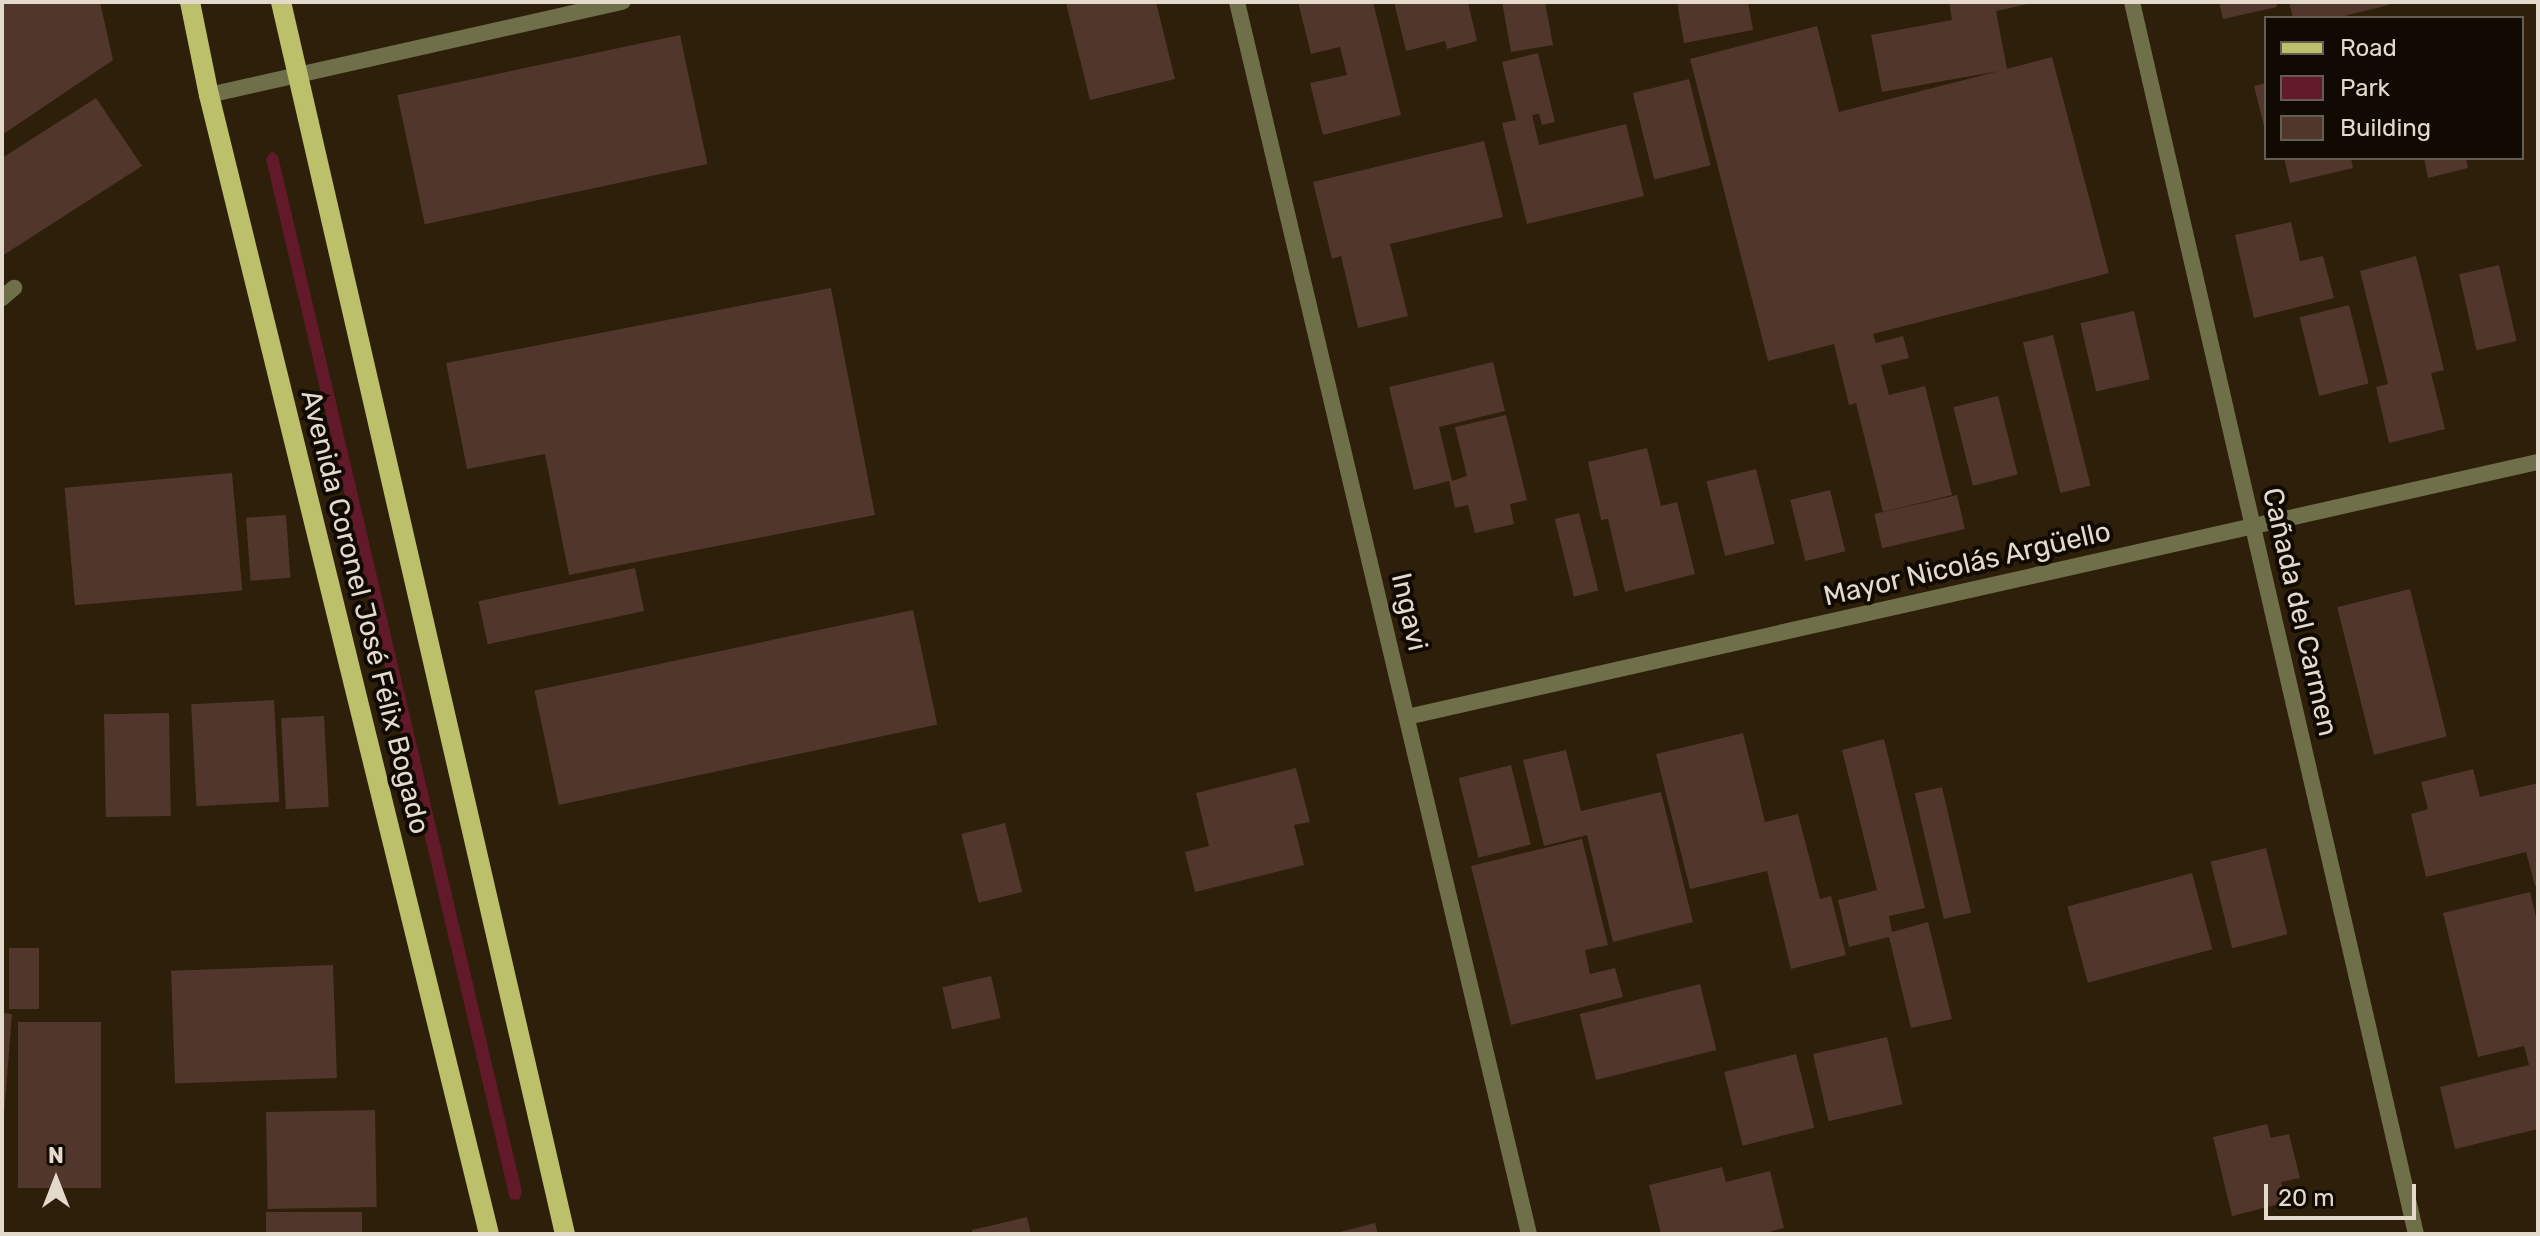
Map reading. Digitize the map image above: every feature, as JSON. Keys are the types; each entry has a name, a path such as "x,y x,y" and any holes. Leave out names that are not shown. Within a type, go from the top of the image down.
{"main road":[{"name":"Avenida Coronel José Félix Bogado","path":"190,2 209,95 489,1234"},
{"name":"Avenida Coronel José Félix Bogado","path":"281,2 565,1234"}],"street":[{"path":"209,95 576,7 623,2"},
{"name":"Ingavi","path":"1237,2 1529,1234"},
{"name":"Cañada del Carmen","path":"2132,2 2416,1234"},
{"name":"Mayor Nicolás Argüello","path":"1407,717 2538,462"}],"green space":[{"path":"272,151 278,156 522,1192 519,1200 510,1199 509,1195 266,159"}],"building":[{"path":"2,2 100,2 113,60 2,135"},
{"path":"1156,2 1175,79 1090,100 1066,3"},
{"path":"1298,2 1373,2 1401,115 1323,135 1310,83 1347,75 1340,47 1311,54"},
{"path":"1394,2 1468,2 1477,41 1447,49 1445,41 1406,51"},
{"path":"1502,2 1545,2 1553,45 1511,52"},
{"path":"1677,2 1748,2 1753,30 1684,43"},
{"path":"1949,2 2037,2 1996,11 2007,69 2052,57 2109,273 1873,334 1876,343 1903,336 1909,358 1881,365 1889,395 1925,386 1952,495 1883,512 1856,403 1849,405 1834,344 1768,361 1690,59 1817,26 1839,112 1999,71 1882,92 1871,35 1952,20"},
{"path":"2219,2 2276,2 2277,7 2223,19"},
{"path":"2289,2 2389,2 2389,5 2344,16 2292,16"},
{"path":"680,35 707,164 425,224 397,95"},
{"path":"1538,53 1555,122 1542,125 1539,114 1532,115 1539,145 1626,124 1644,196 1527,224 1502,123 1516,120 1502,62"},
{"path":"1689,79 1711,165 1654,179 1633,93"},
{"path":"2264,84 2264,126 2254,86"},
{"path":"96,98 142,166 2,256 2,158"},
{"path":"1484,141 1503,217 1390,244 1408,316 1358,328 1341,256 1332,259 1313,182"},
{"path":"2284,160 2351,160 2353,168 2290,183"},
{"path":"2424,160 2466,160 2468,168 2428,178"},
{"path":"2291,222 2300,261 2323,256 2334,298 2254,318 2235,235"},
{"path":"2416,256 2444,370 2431,373 2445,429 2389,443 2376,387 2388,384 2360,271"},
{"path":"2499,265 2517,341 2477,350 2459,274"},
{"path":"831,288 875,515 569,575 545,454 467,469 446,363"},
{"path":"2349,305 2369,384 2319,396 2300,317"},
{"path":"2134,311 2150,379 2096,392 2080,323"},
{"path":"2053,335 2090,485 2060,493 2023,342"},
{"path":"1493,362 1505,411 1439,427 1452,481 1467,476 1455,427 1506,415 1527,500 1510,504 1514,524 1475,533 1468,505 1455,508 1449,481 1414,490 1389,387"},
{"path":"1998,396 2018,475 1973,486 1953,407"},
{"path":"1647,448 1661,506 1677,502 1695,574 1625,592 1608,519 1601,520 1588,462"},
{"path":"1756,469 1775,544 1725,556 1707,481"},
{"path":"232,473 242,591 75,605 65,488"},
{"path":"1830,490 1845,551 1805,561 1790,500"},
{"path":"1957,495 1965,529 1882,548 1874,514"},
{"path":"1579,513 1598,591 1574,597 1555,519"},
{"path":"286,515 290,578 250,581 246,518"},
{"path":"635,568 644,611 488,644 478,601"},
{"path":"2410,589 2447,736 2374,755 2337,607"},
{"path":"913,610 937,724 559,805 534,690"},
{"path":"274,700 279,802 196,806 191,704"},
{"path":"169,713 171,816 106,817 104,714"},
{"path":"324,716 329,807 286,809 281,718"},
{"path":"1743,733 1765,822 1798,814 1820,899 1831,896 1846,955 1791,969 1767,871 1690,889 1656,754"},
{"path":"1884,739 1925,908 1889,916 1892,932 1928,922 1952,1019 1911,1028 1889,937 1849,947 1838,900 1877,890 1842,750"},
{"path":"1566,750 1581,811 1661,792 1693,922 1613,942 1587,835 1544,846 1523,760"},
{"path":"1511,765 1531,845 1478,858 1459,778"},
{"path":"1296,768 1310,822 1294,825 1304,865 1195,892 1185,852 1209,846 1196,793"},
{"path":"2473,769 2480,797 2538,783 2538,885 2535,886 2526,852 2426,877 2411,814 2428,809 2421,782"},
{"path":"1942,787 1971,913 1944,919 1915,793"},
{"path":"1005,823 1022,892 979,903 961,834"},
{"path":"1582,839 1608,945 1585,950 1590,974 1615,968 1623,997 1511,1025 1471,866"},
{"path":"2266,848 2288,934 2232,948 2211,862"},
{"path":"2192,873 2212,949 2088,983 2067,906"},
{"path":"2530,892 2538,925 2538,1129 2455,1149 2440,1087 2529,1065 2524,1046 2478,1057 2443,913"},
{"path":"9,948 39,948 39,1009 9,1009"},
{"path":"333,965 337,1078 175,1084 171,971"},
{"path":"991,976 1001,1018 952,1029 942,987"},
{"path":"1700,984 1716,1050 1596,1080 1580,1014"},
{"path":"2,1013 12,1014 4,1115 2,1115"},
{"path":"18,1022 101,1022 101,1188 18,1188"},
{"path":"1887,1037 1903,1104 1828,1121 1813,1054"},
{"path":"1796,1054 1814,1128 1743,1146 1724,1072"},
{"path":"375,1110 377,1207 268,1209 266,1112"},
{"path":"2267,1124 2271,1138 2289,1134 2300,1178 2281,1182 2287,1202 2232,1216 2213,1137"},
{"path":"1722,1167 1726,1182 1770,1171 1784,1228 1761,1234 1661,1234 1649,1185"},
{"path":"266,1212 362,1212 362,1234 266,1234"},
{"path":"1027,1217 1031,1234 972,1234 972,1230"},
{"path":"1375,1223 1378,1234 1336,1234 1336,1233"}]}
